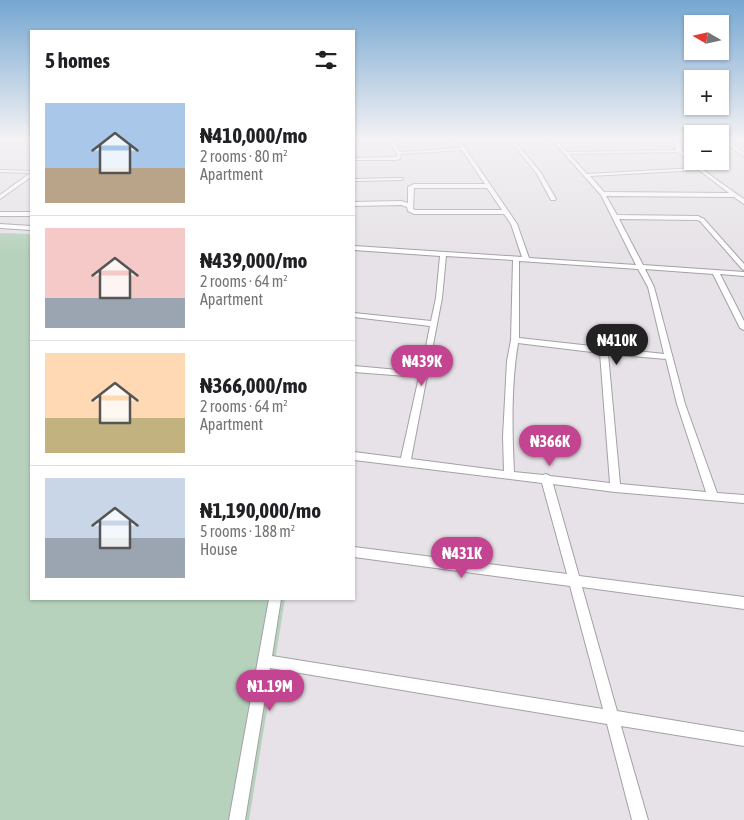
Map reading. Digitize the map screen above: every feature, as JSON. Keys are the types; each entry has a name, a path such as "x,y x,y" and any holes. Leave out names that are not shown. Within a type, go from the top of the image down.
{"street":[{"path":"1,196 25,177"},
{"path":"483,177 517,230 526,259"},
{"path":"542,177 553,199"},
{"path":"590,177 603,194 616,217 651,286 680,404 713,496"},
{"path":"711,177 744,202"},
{"path":"355,180 401,179"},
{"path":"489,186 414,186 411,187 410,210 414,212 506,212"},
{"path":"603,194 739,197"},
{"path":"355,204 401,204 411,206"},
{"path":"0,214 30,214"},
{"path":"616,217 698,218 702,220 744,268"},
{"path":"0,226 30,228"},
{"path":"355,248 744,274"},
{"path":"405,462 434,324 443,253"},
{"path":"509,474 508,437 515,340 516,258"},
{"path":"716,273 744,328"},
{"path":"355,315 434,324"},
{"path":"515,340 669,357"},
{"path":"604,351 615,488"},
{"path":"355,369 424,375"},
{"path":"355,456 546,478 615,488 744,500"},
{"path":"546,478 640,820"},
{"path":"355,552 744,603"},
{"path":"237,820 275,600"},
{"path":"264,661 535,706 612,716 744,739"}],"green space":[{"path":"0,233 30,234 30,600 285,600 249,820 0,820"}]}
